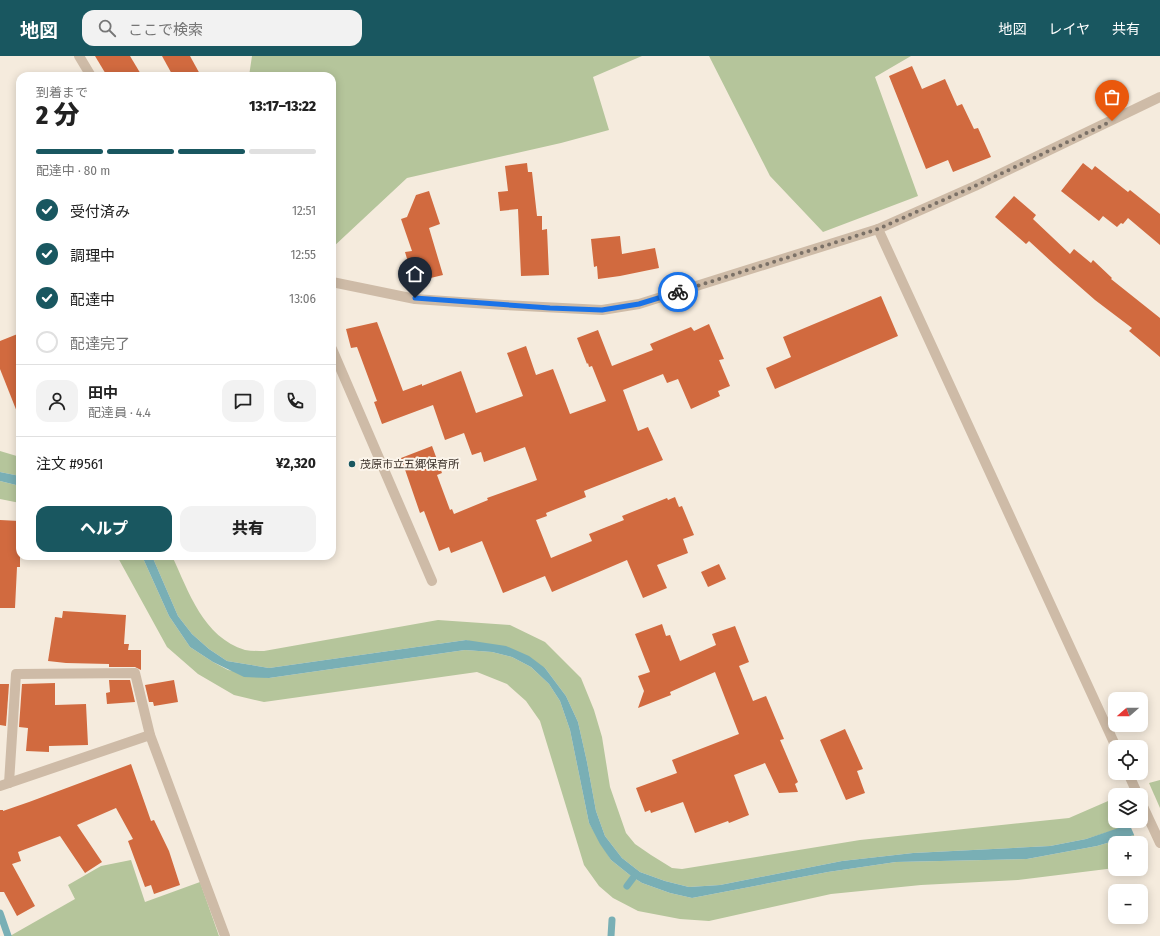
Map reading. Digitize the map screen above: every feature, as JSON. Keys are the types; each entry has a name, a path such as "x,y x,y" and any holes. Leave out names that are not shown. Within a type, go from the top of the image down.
{"street":[{"path":"79,56 89,72"},
{"path":"336,283 415,298 550,308 602,310 639,304 878,229 975,186 1160,97"},
{"path":"878,229 1113,740"},
{"path":"336,359 432,581"},
{"path":"150,735 4,784 16,674 135,673 150,735 225,936"},
{"path":"1148,817 1160,843"}],"green space":[{"path":"252,56 642,56 593,77 609,130 561,143 407,178 336,244 336,72 250,72"},
{"path":"709,56 911,56 875,77 918,196 823,232 770,176"},
{"path":"0,451 16,456 16,475 0,472"},
{"path":"0,481 16,485 16,502 0,499"},
{"path":"119,560 144,560 169,616 190,647 228,670 269,678 465,650 492,652 512,657 531,667 549,684 560,701 570,730 589,823 611,860 642,883 670,893 692,898 828,872 896,862 1027,859 1108,843 1108,869 1018,880 921,885 831,894 709,921 680,919 638,911 613,898 599,886 584,865 540,721 526,701 507,684 477,672 264,702 234,695 198,674 167,647"},
{"path":"154,560 174,560 191,598 208,624 218,635 231,644 245,650 264,651 438,620 510,625 545,642 581,678 594,710 602,737 610,787 626,833 635,844 672,868 682,869 860,840 1069,818 1108,801 1108,828 1121,828 1086,839 1050,846 913,853 842,861 720,885 689,887 665,881 640,872 622,858 605,836 596,811 578,722 566,696 545,668 466,640 269,668 227,661 209,649 192,634 178,616"},
{"path":"1160,780 1160,808 1149,783"},
{"path":"131,860 145,902 200,882 219,936 10,936 75,899 68,885 101,866"}],"water":[{"path":"0,472 16,475 16,485 0,481"},
{"path":"144,560 154,560 178,616 192,634 209,649 227,661 269,668 466,640 506,646 529,656 545,668 566,696 578,722 596,811 605,836 622,858 640,872 665,881 689,887 720,885 842,861 913,853 1050,846 1086,839 1119,828 1148,828 1148,818 1160,814 1160,825 1131,836 1108,836 1108,843 1097,846 1027,859 896,862 828,872 692,898 670,893 642,883 611,860 600,844 589,823 570,730 560,701 549,684 531,667 512,657 492,652 465,650 269,678 244,677 213,662 190,647 169,616"}],"pier":[{"path":"1160,813 1160,827 1135,836 1131,828 1148,828 1148,817"}],"building":[{"path":"95,56 130,56 140,72 105,72"},
{"path":"162,56 190,56 199,72 171,72"},
{"path":"912,66 922,89 945,79 957,106 962,104 974,129 978,128 991,157 953,172 948,160 926,169 889,76"},
{"path":"527,163 528,172 532,172 537,216 542,216 542,230 547,229 549,275 521,276 518,209 500,211 498,192 508,191 505,166"},
{"path":"1083,163 1092,170 1095,166 1128,192 1130,190 1160,214 1160,245 1128,218 1123,224 1121,223 1117,227 1103,216 1099,221 1061,191"},
{"path":"429,191 440,224 429,228 443,275 414,282 405,252 412,251 401,219 407,217 416,195"},
{"path":"1014,196 1036,215 1033,219 1070,254 1074,249 1091,263 1093,260 1112,278 1111,279 1160,318 1160,357 1129,331 1132,328 1095,300 1029,241 1026,244 995,217"},
{"path":"620,236 622,254 655,248 659,268 598,279 597,266 594,267 591,239"},
{"path":"881,296 898,336 775,389 766,368 791,357 783,337"},
{"path":"377,322 403,391 422,384 422,386 461,371 476,413 523,396 507,353 526,346 536,375 553,369 570,414 606,401 592,366 589,367 588,363 587,364 577,338 598,330 612,366 653,350 650,344 691,327 694,331 709,324 724,359 719,360 730,386 718,391 720,396 691,409 678,379 667,383 663,374 623,390 638,431 648,427 663,460 584,491 586,497 546,513 547,516 536,520 551,558 592,541 589,534 624,520 622,516 667,498 668,500 675,497 679,507 682,506 694,535 683,539 688,553 657,565 667,588 643,598 627,560 552,592 545,576 503,593 482,541 451,553 449,547 439,551 424,511 420,513 401,458 432,446 442,473 437,475 450,510 452,509 454,514 488,500 487,498 537,480 525,447 484,462 481,452 472,455 464,433 445,440 433,405 382,424 374,402 377,401 357,347 351,348 346,329"},
{"path":"16,335 16,409 0,369 0,341"},
{"path":"0,520 16,521 16,560 20,560 20,567 17,567 15,608 0,608"},
{"path":"719,564 726,579 708,587 701,572"},
{"path":"63,611 126,615 124,644 129,644 128,650 141,650 141,670 135,667 109,667 109,664 48,661 55,617 62,618"},
{"path":"662,624 666,636 670,635 680,661 716,645 712,634 735,626 749,662 739,666 753,701 766,696 784,739 780,740 798,782 795,784 798,792 779,793 765,763 734,775 749,815 729,823 728,821 695,833 683,802 651,813 650,810 645,812 636,788 677,773 672,760 739,734 715,672 670,692 671,695 638,708 644,691 638,676 650,672 635,634"},
{"path":"109,680 130,680 135,702 107,704 106,693 110,692"},
{"path":"174,680 178,702 154,706 153,702 149,702 145,685"},
{"path":"55,683 55,705 86,704 88,745 49,746 49,752 26,751 28,728 19,727 22,684"},
{"path":"0,684 9,684 6,726 0,725"},
{"path":"845,729 863,769 857,771 865,793 846,800 820,740"},
{"path":"131,764 151,821 154,820 169,851 180,885 154,894 151,885 145,887 128,841 133,839 116,808 77,825 102,862 85,873 60,836 18,852 21,861 12,864 35,906 17,916 4,892 0,892 0,810 3,811 29,802"}],"waterway":[{"path":"627,886 636,874"},
{"path":"0,913 8,936"},
{"path":"611,936 612,920"}],"way so far":[{"path":"678,292 878,229 975,186 1112,121"}],"place":[{"name":"茂原市立五郷保育所","path":"352,464"}],"route":[{"path":"415,298 550,308 602,310 639,304 678,292"}]}
